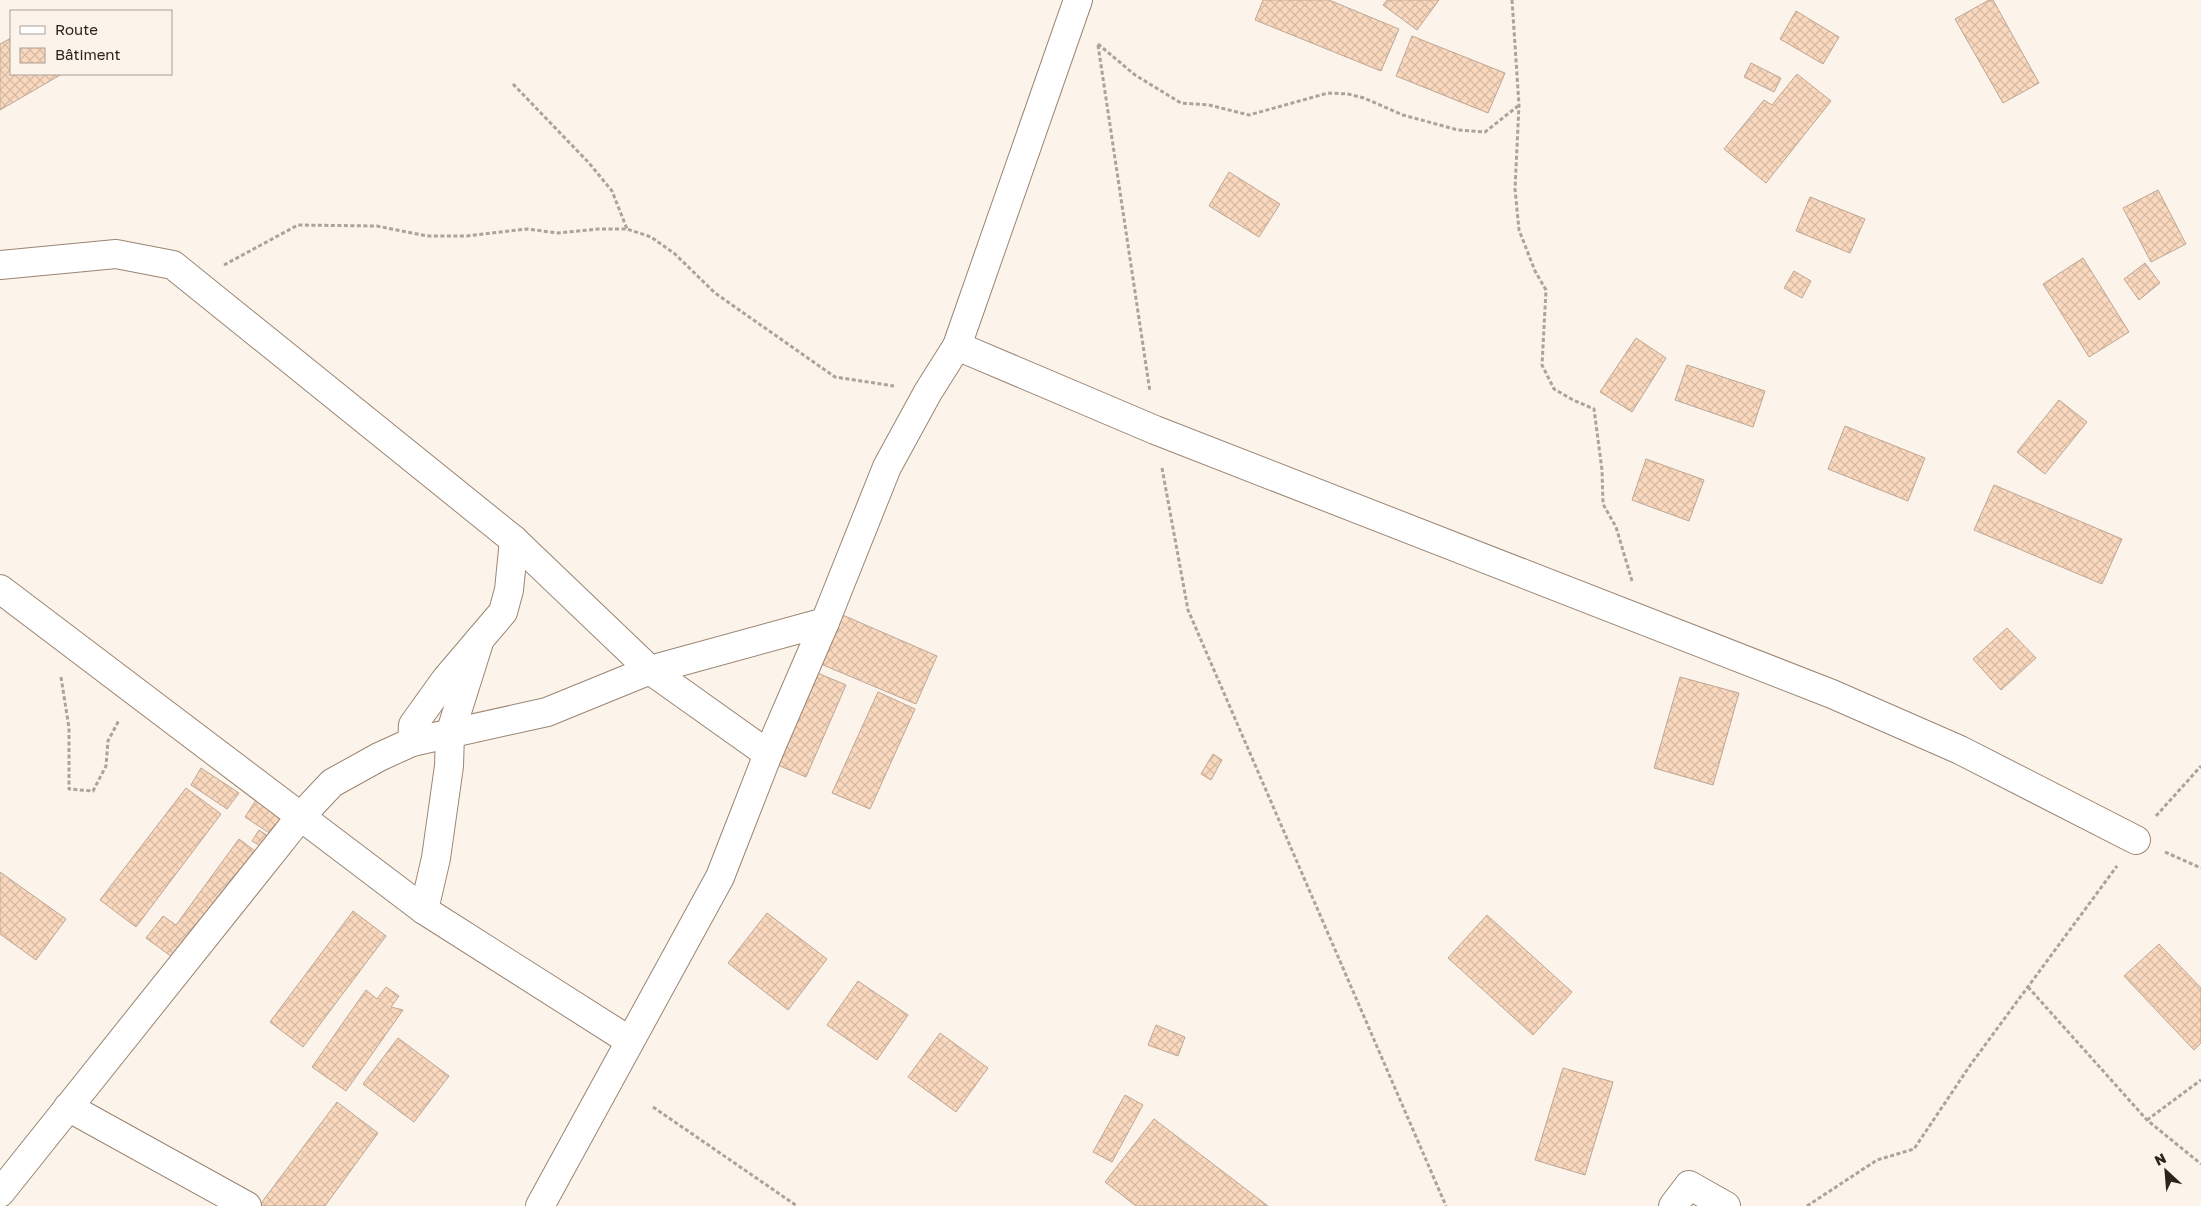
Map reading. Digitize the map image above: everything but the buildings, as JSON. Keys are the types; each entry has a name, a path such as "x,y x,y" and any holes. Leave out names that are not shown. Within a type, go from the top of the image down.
{"street":[{"path":"540,1206 720,877 768,754 825,622 886,467 928,392 957,346 1078,0"},
{"path":"0,265 116,254 173,265 514,540 650,670 768,754"},
{"path":"957,346 1155,430 1832,694 1960,750 2136,840"},
{"path":"412,742 413,725 446,679 503,612 509,590 514,540"},
{"path":"0,589 424,910 630,1041"},
{"path":"0,1192 301,816 332,783 379,757 412,742 547,712 650,670 825,622"},
{"path":"424,910 436,858 449,766 450,734 480,640"},
{"path":"68,1107 247,1206"},
{"path":"1681,1196 1726,1206"}],"path":[{"path":"1512,0 1519,105 1514,189 1519,230 1535,271 1546,290 1542,366 1554,389 1594,409 1602,470 1603,504 1616,528 1631,576 1641,620"},
{"path":"1090,39 1105,48 1135,75 1182,103 1209,106 1249,115 1328,93 1348,94 1410,117 1458,130 1485,132 1519,105"},
{"path":"1097,39 1155,430 1188,610 1446,1206"},
{"path":"513,84 589,163 612,191 626,229"},
{"path":"193,282 298,225 377,226 427,236 459,236 527,230 558,233 599,229 626,229 651,237 676,254 715,293 835,377 928,392"},
{"path":"51,627 69,728 69,789 93,791 106,766 108,741 134,690"},
{"path":"1807,1206 1877,1160 1914,1148 1971,1064 2136,840 2201,766"},
{"path":"2136,840 2201,868"},
{"path":"2028,988 2146,1120 2201,1164"},
{"path":"2146,1120 2201,1080"},
{"path":"653,1107 797,1206"}]}
